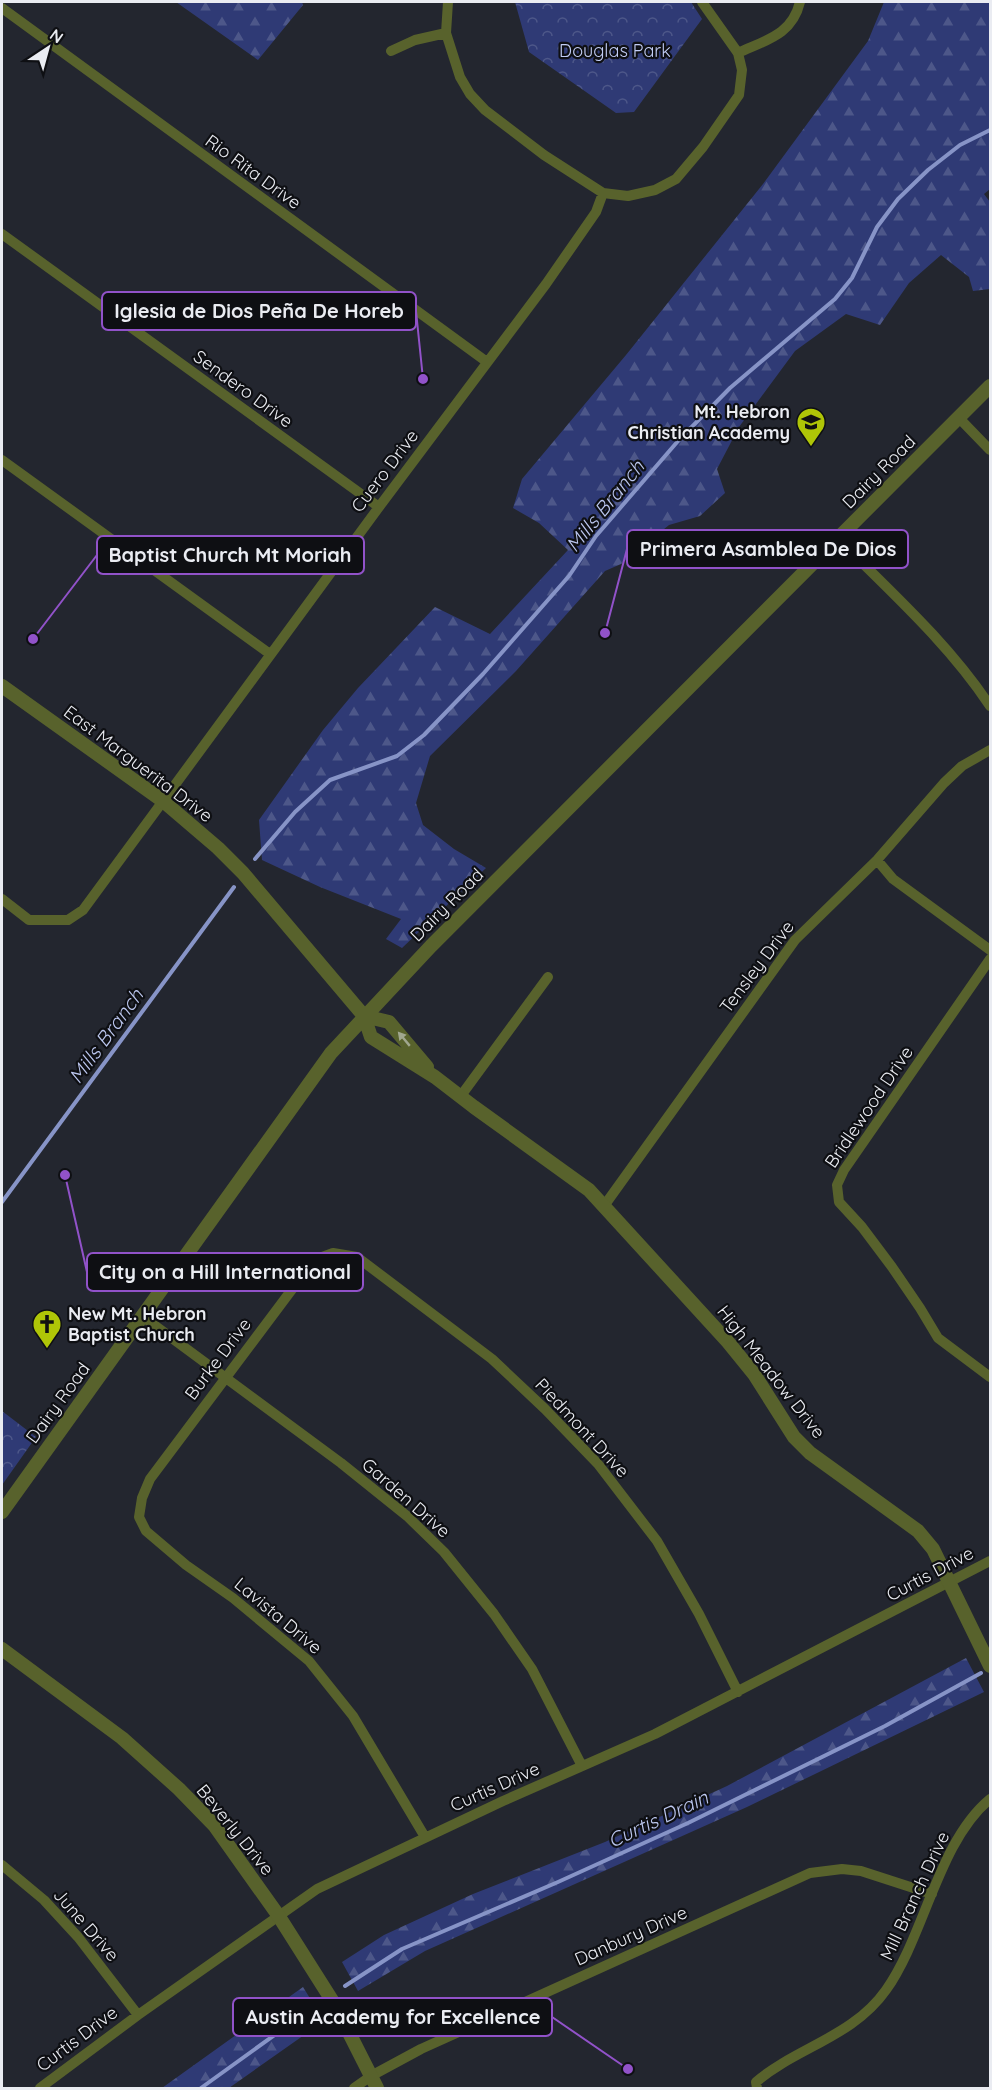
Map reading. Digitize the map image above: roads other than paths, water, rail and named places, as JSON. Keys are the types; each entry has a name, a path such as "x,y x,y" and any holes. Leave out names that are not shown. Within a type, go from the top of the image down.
{"street":[{"path":"448,2 446,33 460,77 470,94 485,110 544,155 603,193 628,196 655,190 676,179 703,147 739,95 742,70 738,53 702,2"},
{"path":"738,53 784,32 797,13 800,2"},
{"name":"Rio Rita Drive","path":"2,8 487,362"},
{"path":"391,51 415,40 446,33"},
{"name":"Cuero Drive","path":"2,899 30,920 68,920 82,910 546,284 596,212 603,193"},
{"name":"Sendero Drive","path":"2,234 379,507"},
{"name":"Dairy Road","path":"2,1512 331,1053 364,1016 990,386"},
{"path":"959,418 990,450"},
{"path":"2,460 270,654"},
{"path":"838,539 947,648 970,676 990,706"},
{"name":"East Marguerita Drive","path":"2,686 163,801 218,848 243,873 364,1016"},
{"name":"Tensley Drive","path":"604,1206 795,940 878,860 944,783 962,766 990,750"},
{"path":"878,860 893,879 990,950"},
{"name":"Bridlewood Drive","path":"990,959 844,1170 837,1185 839,1202 862,1227 892,1267 921,1308 938,1338 990,1377"},
{"path":"460,1097 548,977"},
{"name":"High Meadow Drive","path":"364,1016 371,1037 435,1077 589,1190 728,1342 754,1374 794,1437 810,1453 918,1531 933,1550 990,1666"},
{"name":"High Meadow Drive","path":"364,1016 389,1022 435,1077"},
{"name":"Burke Drive","path":"142,1498 150,1479 303,1273 314,1260 333,1253"},
{"name":"Piedmont Drive","path":"333,1253 357,1257 492,1359 598,1464 657,1541 699,1614 738,1692"},
{"name":"Garden Drive","path":"142,1316 341,1463 407,1516 444,1552 494,1614 532,1669 582,1766"},
{"name":"Lavista Drive","path":"142,1498 139,1517 146,1530 309,1661 353,1716 425,1837"},
{"name":"Curtis Drive","path":"40,2088 138,2014 317,1889 425,1837 655,1734 990,1561"},
{"name":"Beverly Drive","path":"2,1649 122,1738 179,1789 213,1825 278,1915 335,2005 374,2082"},
{"name":"Mill Branch Drive","path":"757,2088 756,2082 772,2068 834,2036 872,2007 904,1962 953,1848 971,1819 990,1798"},
{"name":"June Drive","path":"2,1865 44,1900 78,1937 138,2014"},
{"name":"Danbury Drive","path":"354,2088 374,2082 421,2049 810,1874 842,1869 861,1871 932,1894"}],"waterway":[{"name":"Mills Branch","path":"255,859 295,812 330,780 397,756 424,735 483,674 569,576 596,536 678,441 730,388 835,299 852,278 877,227 898,199 928,170 960,145 990,130"},
{"name":"Mills Branch","path":"2,1202 234,887"},
{"name":"Curtis Drain","path":"345,1986 402,1949 688,1823 885,1726 981,1673"},
{"name":"Curtis Drain","path":"201,2088 319,2003"}],"place":[{"name":"Iglesia de Dios Peña De Horeb","path":"423,379"},
{"name":"Mt. Hebron Christian Academy","path":"811,448"},
{"name":"Primera Asamblea De Dios","path":"605,633"},
{"name":"Baptist Church Mt Moriah","path":"33,639"},
{"name":"City on a Hill International","path":"65,1175"},
{"name":"New Mt. Hebron Baptist Church","path":"47,1350"},
{"name":"Austin Academy for Excellence","path":"628,2069"}],"park label":[{"name":"Douglas Park","path":"615,51"}]}
